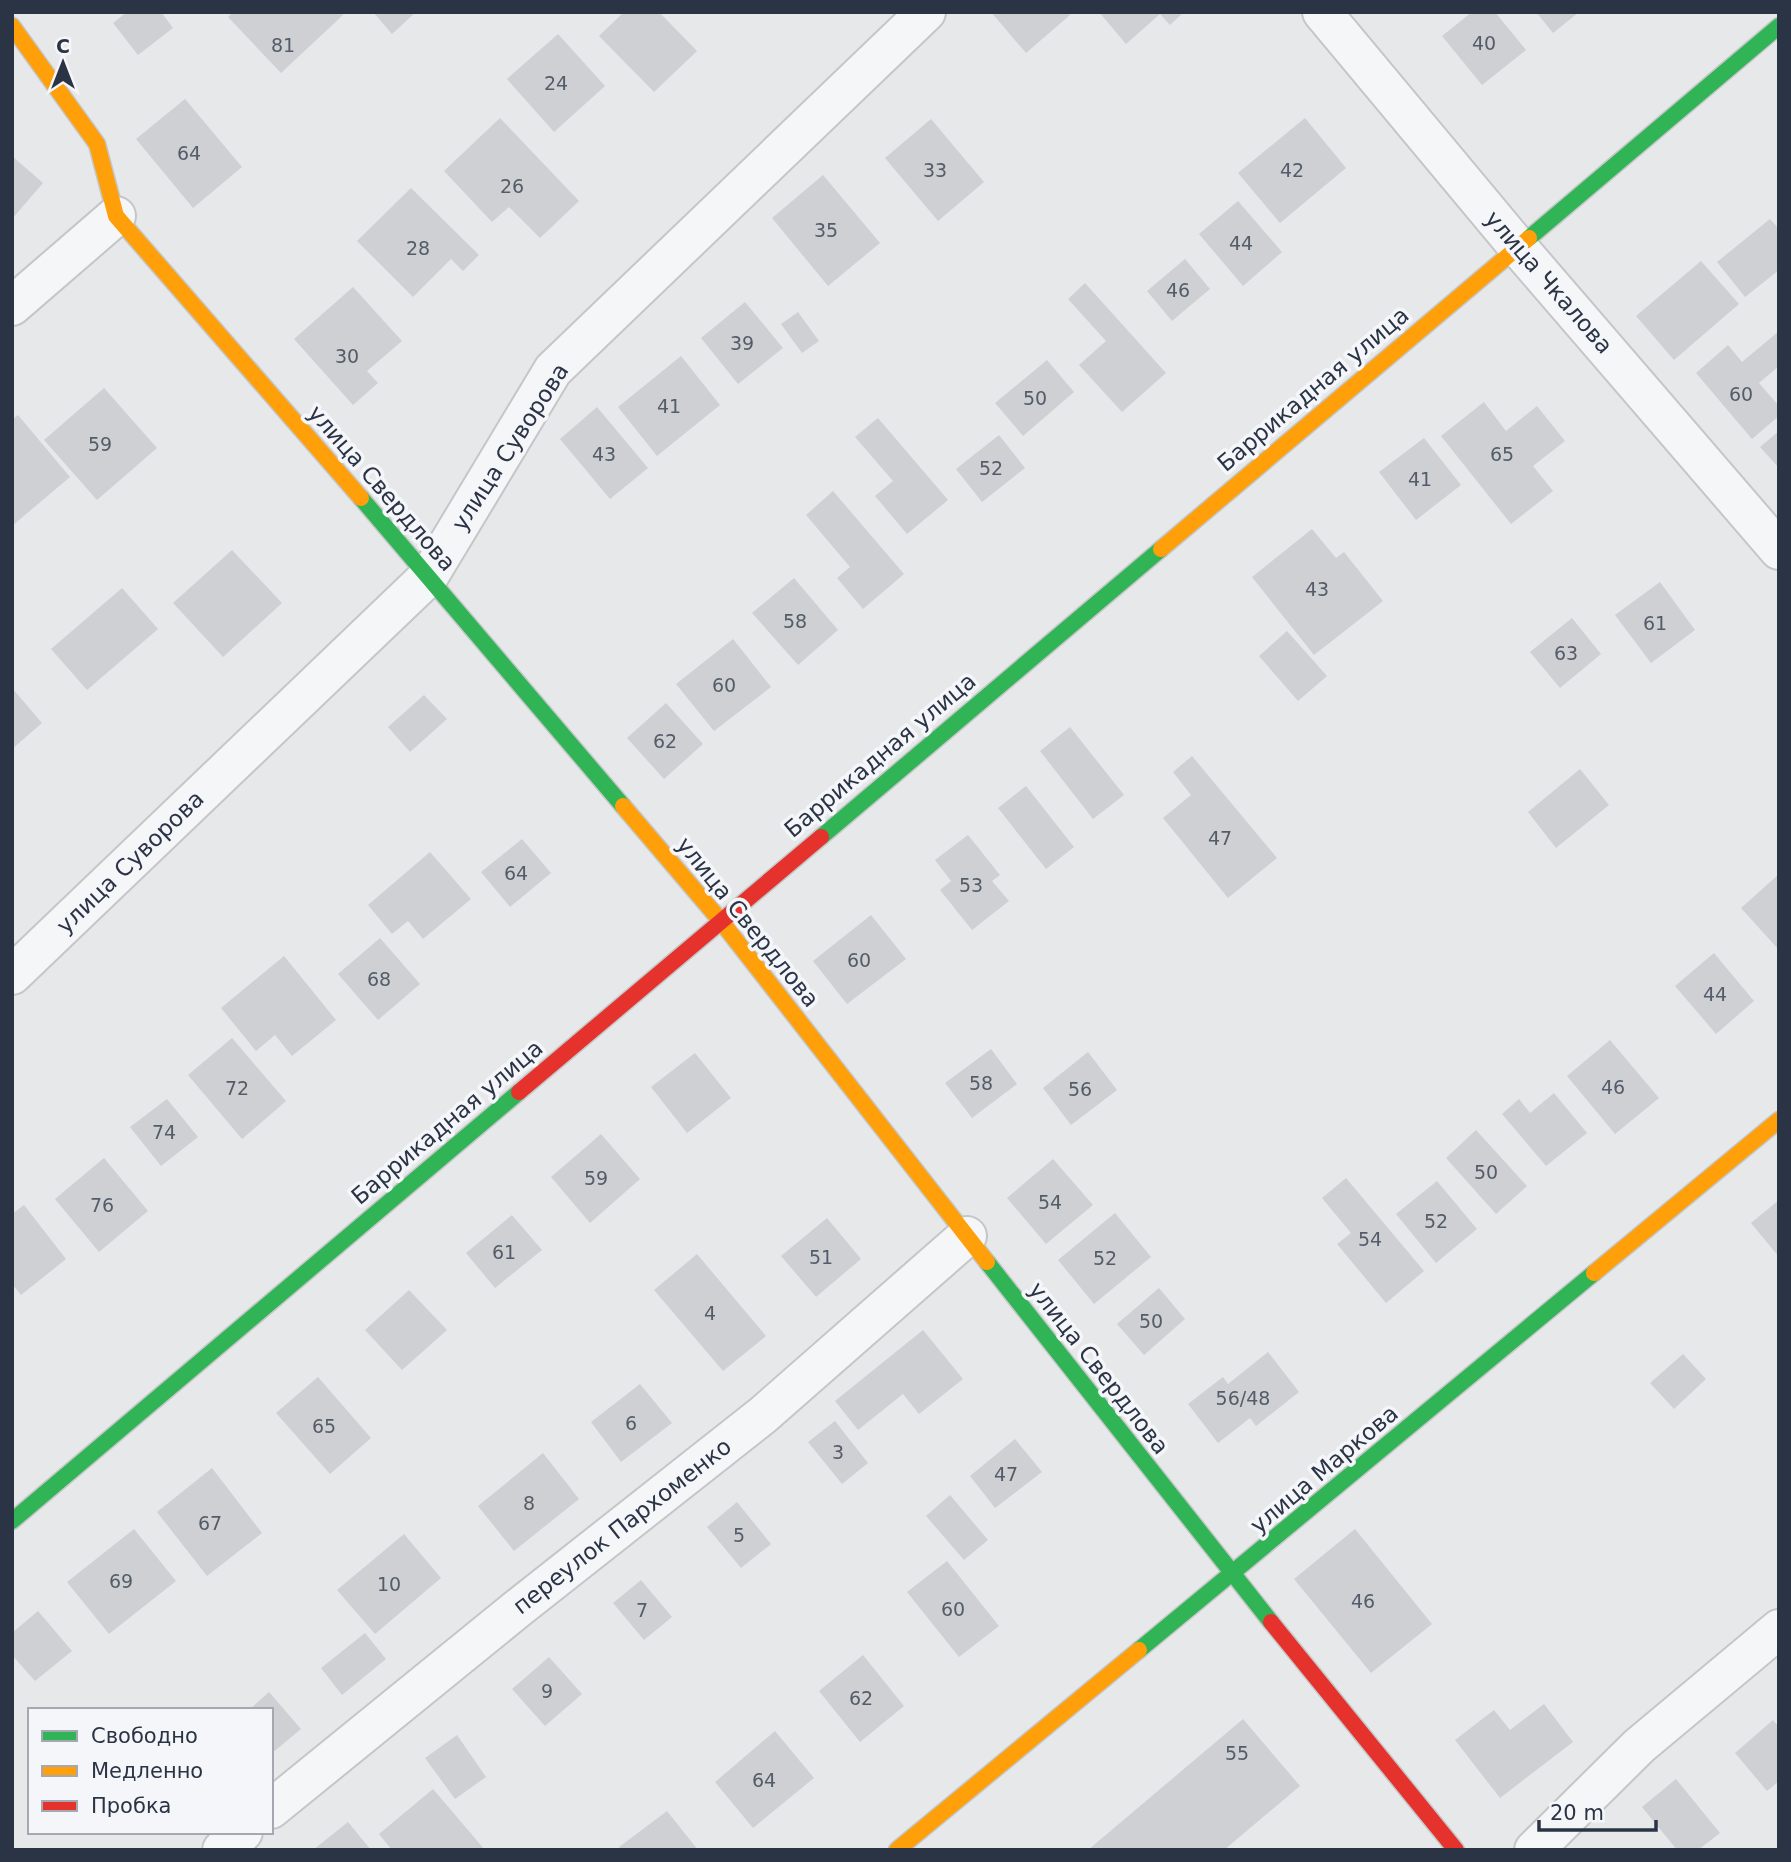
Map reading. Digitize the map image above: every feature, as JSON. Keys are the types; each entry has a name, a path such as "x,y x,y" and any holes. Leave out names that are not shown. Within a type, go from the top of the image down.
{"street":[{"name":"улица Суворова","path":"12,975 429,576 553,370 926,12"},
{"name":"улица Чкалова","path":"1322,12 1517,246 1779,550"},
{"name":"улица Свердлова","path":"12,26 97,144 116,216 429,576 720,920 1233,1575 1455,1850"},
{"name":"Баррикадная улица","path":"12,1521 1779,26"},
{"path":"12,306 116,216"},
{"name":"улица Маркова","path":"897,1850 1779,1121"},
{"name":"переулок Пархоменко","path":"273,1807 517,1609 763,1415 967,1236"},
{"path":"1534,1850 1639,1746 1779,1629"},
{"path":"222,1850 241,1834"}],"building":[{"path":"127,12 161,12 173,28 138,55 113,23"},
{"path":"233,12 340,12 343,15 281,73 228,17"},
{"path":"373,12 416,12 392,34"},
{"path":"624,12 659,12 697,51 654,92 599,36"},
{"path":"991,12 1067,12 1070,15 1026,53"},
{"path":"1099,12 1184,12 1170,25 1160,14 1126,44"},
{"path":"1472,12 1495,12 1526,50 1482,85 1442,36"},
{"path":"1536,12 1579,12 1553,33"},
{"path":"558,34 605,86 554,132 507,79"},
{"path":"185,99 242,167 193,208 136,139"},
{"path":"500,118 579,201 540,238 509,207 492,222 444,171"},
{"path":"1305,118 1346,168 1280,223 1238,173"},
{"path":"931,119 984,182 938,221 885,158"},
{"path":"12,156 43,183 12,219"},
{"path":"823,175 880,243 828,286 772,218"},
{"path":"411,188 479,255 463,271 451,259 413,297 357,241"},
{"path":"1238,201 1282,252 1243,286 1199,234"},
{"path":"1770,219 1779,229 1779,270 1745,297 1717,262"},
{"path":"1185,259 1210,289 1172,321 1147,291"},
{"path":"1701,261 1739,304 1674,360 1636,316"},
{"path":"1085,283 1166,373 1122,412 1079,365 1106,341 1068,299"},
{"path":"353,287 402,341 367,371 378,383 353,405 294,339"},
{"path":"745,302 783,348 738,384 701,338"},
{"path":"798,312 819,341 802,353 781,324"},
{"path":"1779,331 1779,366 1759,383 1779,406 1779,416 1752,439 1696,373 1728,345 1742,362"},
{"path":"681,356 720,405 657,456 618,407"},
{"path":"1047,360 1074,392 1023,436 995,403"},
{"path":"104,388 157,448 97,500 44,440"},
{"path":"1484,402 1506,431 1537,406 1565,441 1533,466 1553,491 1511,524 1441,436"},
{"path":"597,407 648,468 610,499 560,439"},
{"path":"18,415 70,477 12,526 12,420"},
{"path":"878,418 948,500 907,534 875,496 893,481 855,437"},
{"path":"1779,431 1779,468 1760,447"},
{"path":"999,435 1025,468 982,502 956,469"},
{"path":"1424,438 1461,485 1416,520 1379,472"},
{"path":"833,491 904,574 863,609 837,578 850,567 806,515"},
{"path":"1312,529 1336,558 1344,552 1383,601 1314,655 1252,577"},
{"path":"232,550 282,603 223,657 173,603"},
{"path":"794,578 838,630 798,665 752,613"},
{"path":"1660,582 1695,630 1651,663 1615,615"},
{"path":"122,588 158,629 87,690 51,649"},
{"path":"1572,618 1601,654 1560,688 1530,652"},
{"path":"1287,631 1327,676 1298,701 1259,656"},
{"path":"733,639 771,687 714,731 676,684"},
{"path":"12,688 42,723 12,749"},
{"path":"424,695 447,719 410,752 388,727"},
{"path":"666,703 703,744 664,779 627,738"},
{"path":"1070,727 1124,795 1093,819 1040,751"},
{"path":"1192,756 1277,858 1228,898 1163,818 1191,795 1173,772"},
{"path":"1580,769 1609,805 1556,848 1528,812"},
{"path":"1026,786 1074,847 1046,869 998,808"},
{"path":"968,835 1000,875 992,881 1009,901 972,930 940,890 951,881 935,860"},
{"path":"522,839 551,873 510,907 481,872"},
{"path":"430,852 471,899 423,939 408,921 392,934 368,905"},
{"path":"1779,874 1779,950 1741,908"},
{"path":"871,915 906,959 847,1004 813,961"},
{"path":"380,938 420,984 378,1020 338,974"},
{"path":"1714,953 1754,1001 1716,1034 1675,986"},
{"path":"284,956 336,1020 292,1056 275,1035 256,1051 221,1008"},
{"path":"232,1038 286,1101 242,1139 188,1075"},
{"path":"1610,1040 1659,1098 1615,1134 1567,1076"},
{"path":"991,1049 1017,1084 972,1118 945,1083"},
{"path":"1088,1052 1117,1090 1071,1125 1043,1088"},
{"path":"695,1053 731,1098 687,1133 651,1087"},
{"path":"1554,1093 1587,1133 1546,1166 1502,1114 1519,1099 1530,1113"},
{"path":"167,1099 198,1137 161,1166 130,1127"},
{"path":"1476,1130 1527,1186 1496,1214 1446,1158"},
{"path":"601,1134 640,1179 590,1223 551,1177"},
{"path":"104,1158 148,1211 99,1252 55,1199"},
{"path":"1053,1159 1093,1205 1046,1244 1007,1198"},
{"path":"1346,1178 1424,1271 1386,1303 1337,1244 1351,1233 1322,1198"},
{"path":"1437,1181 1477,1229 1436,1263 1396,1214"},
{"path":"1779,1200 1779,1257 1751,1223"},
{"path":"24,1205 66,1259 21,1295 12,1284 12,1214"},
{"path":"1115,1213 1151,1257 1094,1304 1058,1260"},
{"path":"512,1215 542,1250 495,1288 466,1253"},
{"path":"827,1218 861,1259 816,1297 781,1256"},
{"path":"697,1254 766,1336 723,1371 654,1290"},
{"path":"1159,1288 1185,1319 1144,1355 1117,1324"},
{"path":"409,1290 447,1330 402,1370 365,1330"},
{"path":"923,1330 963,1379 919,1414 903,1394 858,1430 835,1401"},
{"path":"1268,1352 1299,1392 1256,1426 1250,1418 1218,1443 1188,1404 1223,1377 1228,1384"},
{"path":"1683,1354 1706,1379 1674,1409 1650,1383"},
{"path":"318,1377 371,1438 330,1474 276,1413"},
{"path":"640,1384 672,1423 621,1462 591,1422"},
{"path":"835,1421 868,1463 842,1484 808,1442"},
{"path":"1015,1439 1042,1472 995,1508 970,1476"},
{"path":"543,1453 579,1499 514,1551 478,1506"},
{"path":"212,1468 262,1533 207,1576 157,1512"},
{"path":"950,1495 988,1540 964,1560 926,1516"},
{"path":"737,1502 771,1544 741,1568 707,1527"},
{"path":"134,1529 176,1581 109,1634 67,1582"},
{"path":"1355,1529 1432,1624 1371,1673 1294,1579"},
{"path":"404,1534 441,1578 375,1634 337,1590"},
{"path":"947,1561 999,1626 959,1657 907,1592"},
{"path":"641,1580 672,1617 644,1640 613,1603"},
{"path":"38,1611 72,1651 35,1681 12,1655 12,1633"},
{"path":"365,1633 386,1659 342,1695 321,1668"},
{"path":"863,1655 904,1706 860,1742 819,1691"},
{"path":"549,1657 582,1694 545,1726 512,1689"},
{"path":"269,1692 301,1729 273,1752 273,1708 251,1708"},
{"path":"1544,1704 1573,1742 1500,1798 1455,1740 1494,1710 1510,1730"},
{"path":"1243,1719 1300,1786 1224,1850 1088,1850"},
{"path":"1773,1720 1779,1727 1779,1781 1767,1791 1735,1753"},
{"path":"775,1731 814,1778 753,1828 715,1782"},
{"path":"457,1735 486,1777 455,1799 425,1758"},
{"path":"1676,1779 1720,1833 1698,1850 1677,1850 1642,1807"},
{"path":"433,1789 485,1850 392,1850 379,1834"},
{"path":"667,1811 698,1850 621,1850 619,1847"},
{"path":"348,1822 371,1850 313,1850"}],"traffic: fast":[{"path":"1529,238 1779,26"},
{"path":"361,498 623,806"},
{"path":"821,837 1161,549"},
{"path":"12,1521 519,1092"},
{"path":"987,1262 1271,1622"},
{"path":"1139,1650 1594,1273"}],"traffic: slow":[{"path":"12,26 97,144 116,216 361,498"},
{"path":"1161,549 1529,238"},
{"path":"623,806 720,920 987,1262"},
{"path":"1594,1273 1779,1120"},
{"path":"897,1850 1139,1650"}],"traffic: jam":[{"path":"519,1092 821,837"},
{"path":"1271,1622 1456,1850"}]}
